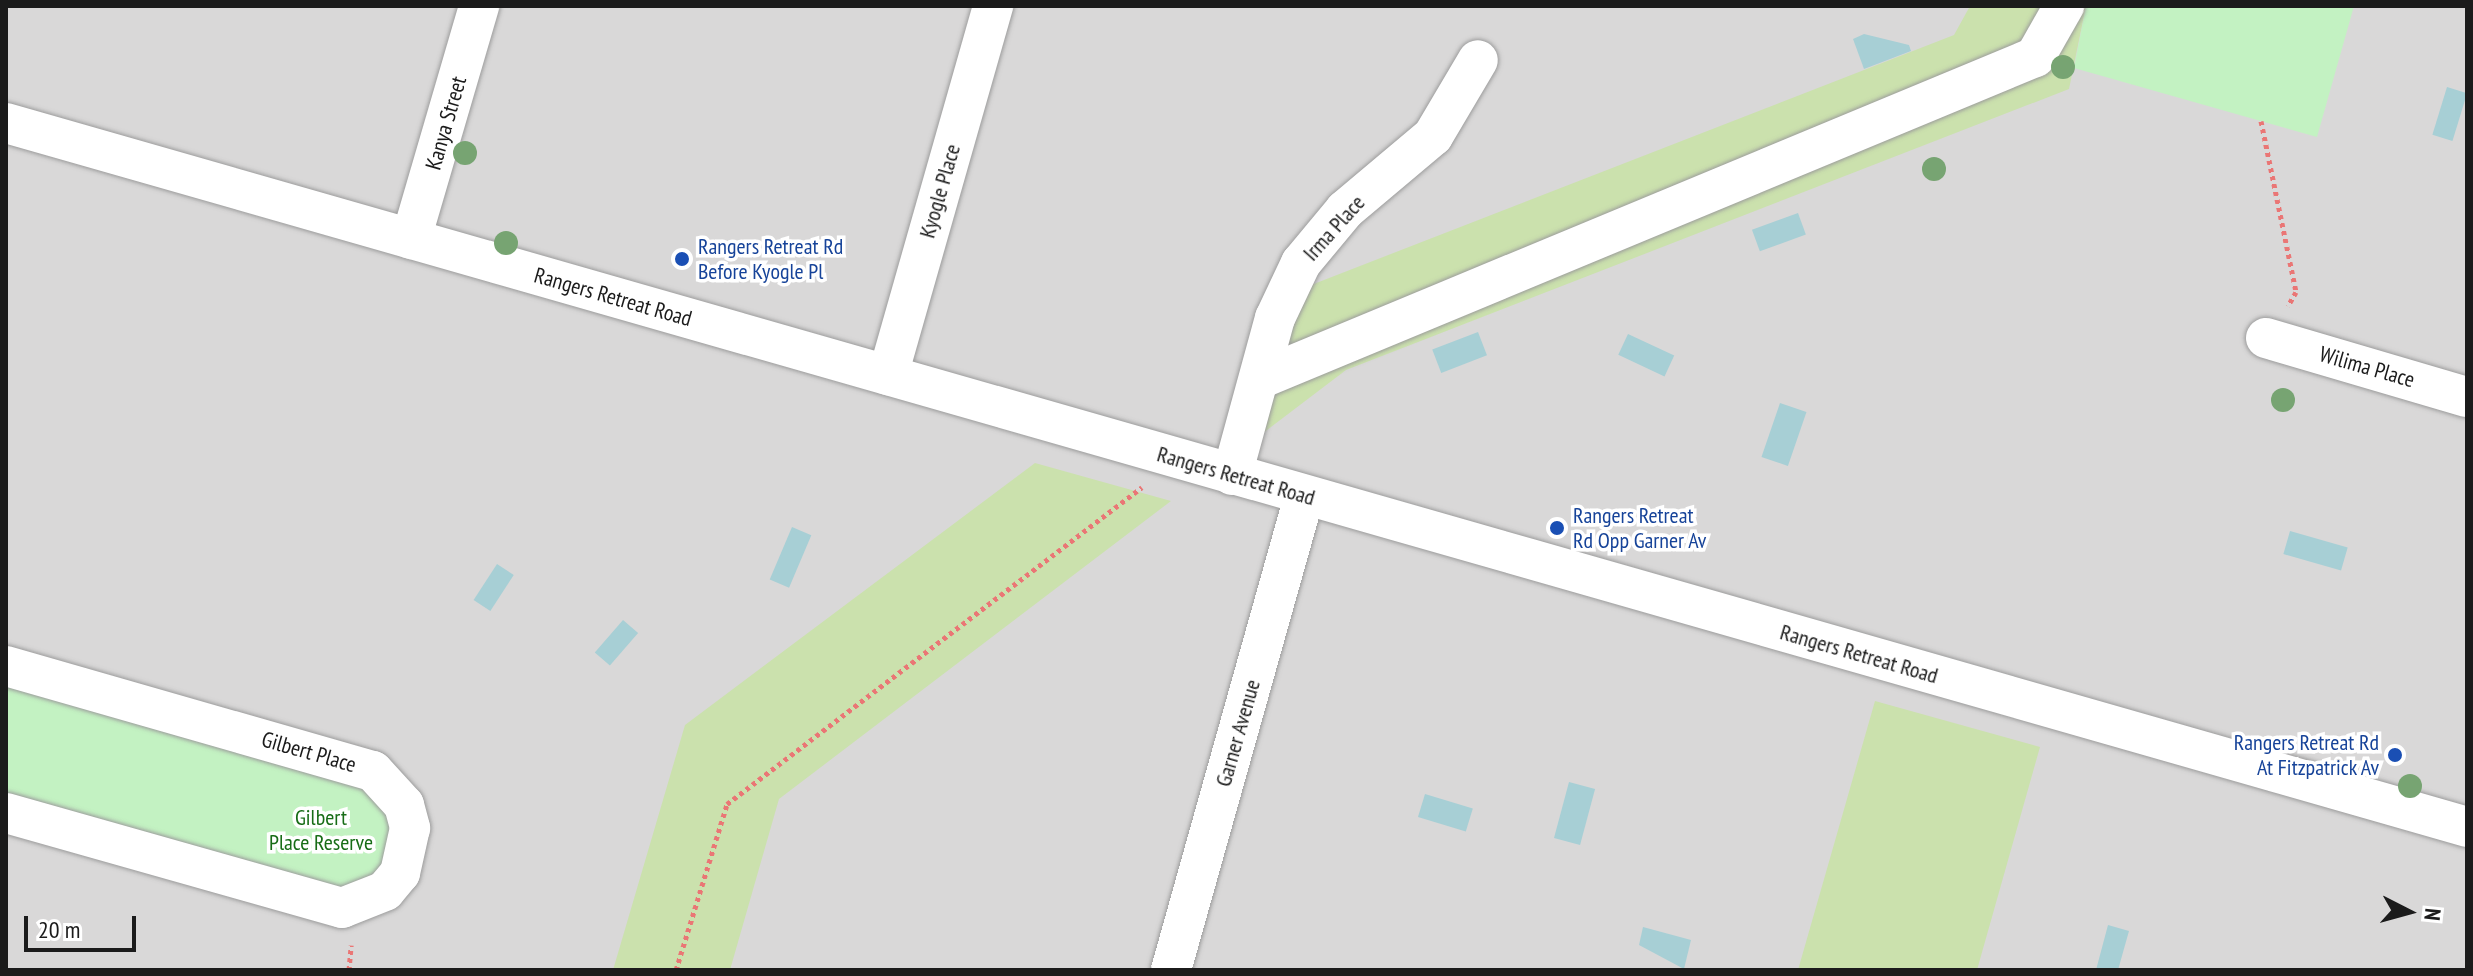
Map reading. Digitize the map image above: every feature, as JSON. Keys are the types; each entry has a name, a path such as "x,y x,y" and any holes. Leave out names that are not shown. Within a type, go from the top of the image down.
{"street":[{"name":"Kanya Street","path":"411,239 479,6"},
{"name":"Kyogle Place","path":"888,375 993,6"},
{"path":"1262,378 2035,57 2064,6"},
{"name":"Irma Place","path":"1232,475 1262,378 1275,318 1301,263 1345,210 1433,136 1478,60"},
{"name":"Rangers Retreat Road","path":"6,123 2467,827"},
{"name":"Wilima Place","path":"2266,338 2467,397"},
{"name":"Garner Avenue","path":"1171,970 1304,496"},
{"name":"Gilbert Place","path":"6,666 373,771 397,795 410,828 400,873 385,891 342,908 6,813"}],"path":[{"path":"2261,121 2296,292 2266,338"},
{"path":"676,970 727,804 1178,459"}],"shaded area":[{"path":"6,6 2467,6 2467,970 6,970"}],"green space":[{"path":"1970,6 2086,6 2069,89 1346,370 1246,446 1306,287 1954,35"},
{"path":"2086,6 2354,6 2317,137 2074,68"},
{"path":"1035,463 1171,501 779,799 730,970 613,970 685,725"},
{"name":"Gilbert Place Reserve","path":"6,678 345,774 380,795 395,831 383,867 354,886 322,892 6,798"},
{"path":"1875,701 2040,747 1977,970 1798,970"}],"water":[{"path":"1864,34 1909,45 1911,51 1864,69 1853,39"},
{"path":"2447,87 2467,93 2452,141 2432,135"},
{"path":"1798,213 1806,235 1760,251 1752,230"},
{"path":"1478,332 1487,355 1441,373 1432,350"},
{"path":"1628,334 1674,356 1665,376 1618,355"},
{"path":"1780,403 1806,412 1788,466 1761,457"},
{"path":"792,527 811,535 789,588 770,579"},
{"path":"2290,531 2348,548 2341,571 2283,554"},
{"path":"497,564 514,575 490,611 474,600"},
{"path":"623,620 638,633 610,666 595,652"},
{"path":"1569,782 1595,789 1580,845 1554,838"},
{"path":"1425,794 1473,809 1466,832 1418,817"},
{"path":"2108,925 2129,931 2118,970 2096,970"},
{"path":"1643,927 1691,940 1684,969 1639,945"}],"place":[{"name":"Rangers Retreat Rd Before Kyogle Pl","path":"682,259"},
{"name":"Rangers Retreat Rd Opp Garner Av","path":"1557,528"},
{"name":"Rangers Retreat Rd At Fitzpatrick Av","path":"2395,755"}]}
